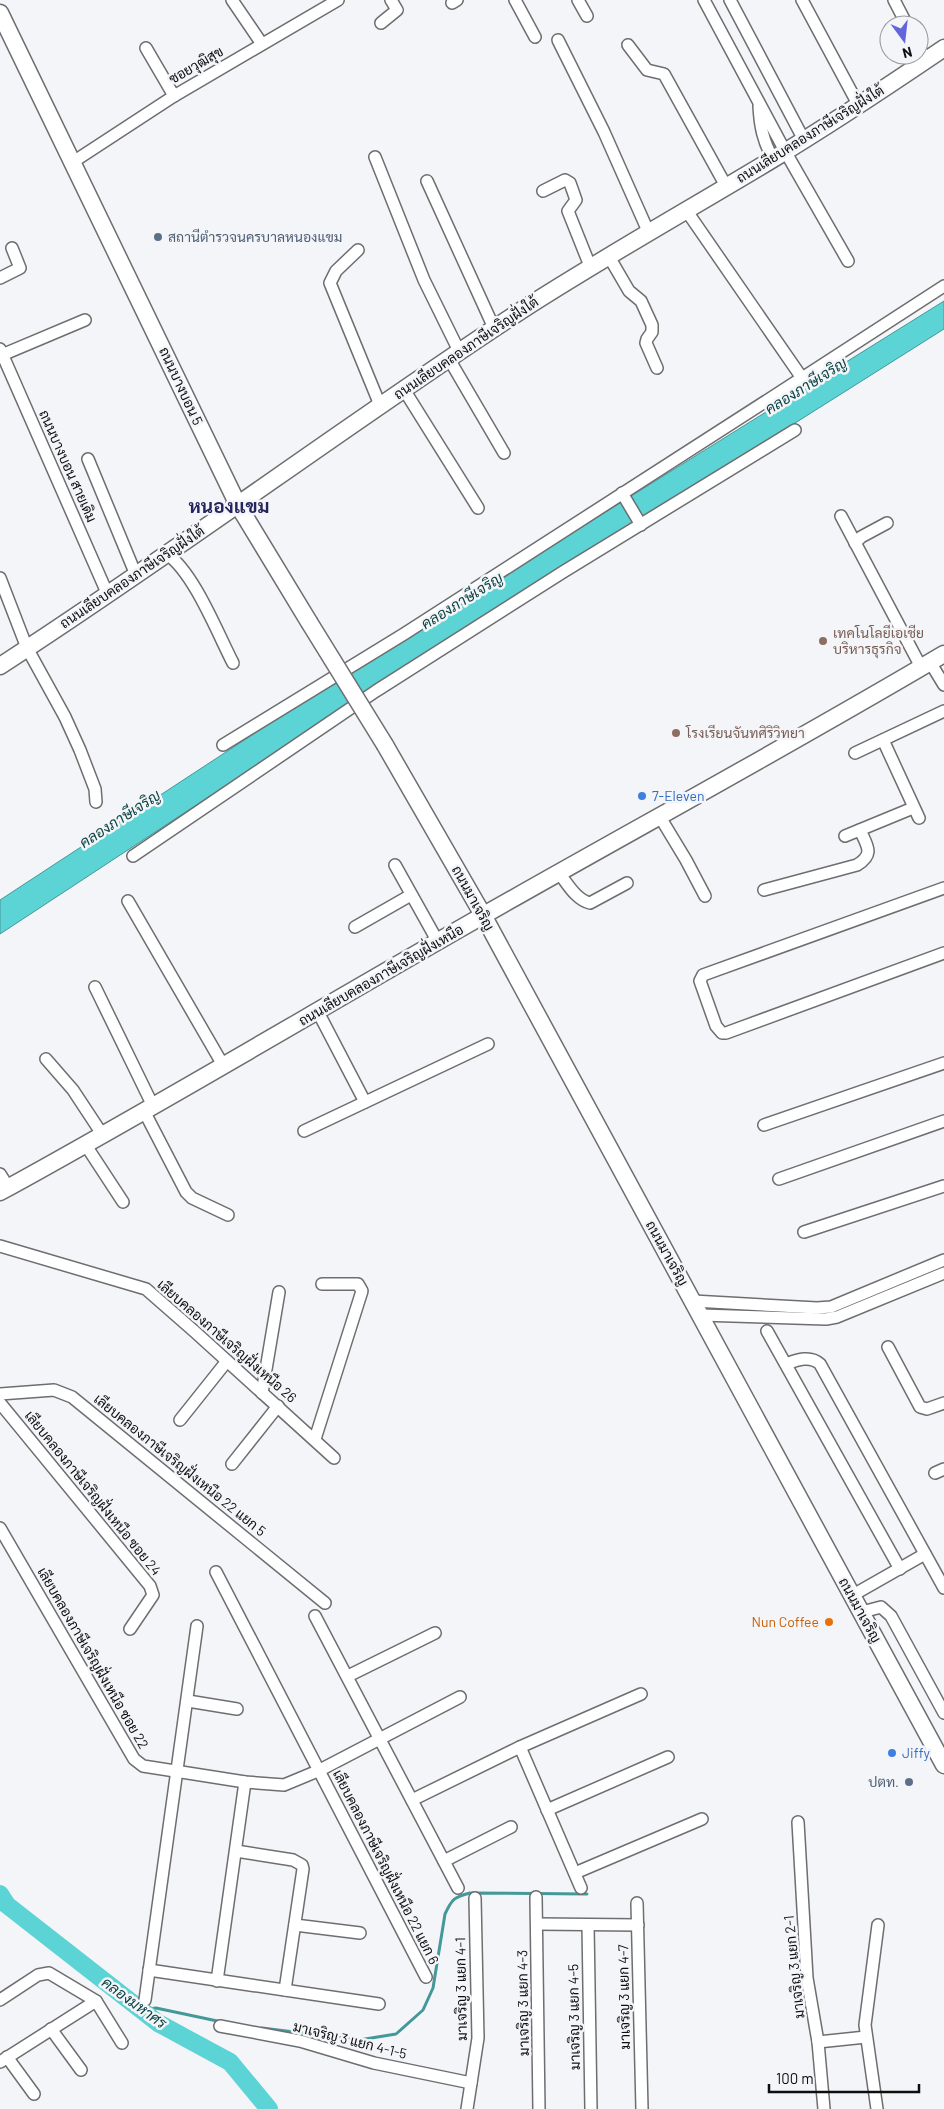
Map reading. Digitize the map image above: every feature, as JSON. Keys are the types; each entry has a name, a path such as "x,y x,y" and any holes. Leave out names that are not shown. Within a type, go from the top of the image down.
{"main road":[{"name":"ถนนบางบอน 5","path":"0,13 238,506 385,745"},
{"name":"ถนนเลียบคลองภาษีเจริญฝั่งใต้","path":"929,52 944,48"},
{"name":"ถนนเลียบคลองภาษีเจริญฝั่งใต้","path":"0,666 238,506 403,388 590,266 859,106 909,65"},
{"name":"ถนนเลียบคลองภาษีเจริญฝั่งเหนือ","path":"2,1187 85,1144 483,916 795,741 932,661"},
{"name":"ถนนมาเจริญ","path":"385,745 483,916 944,1764"}],"street":[{"path":"232,0 262,44"},
{"name":"ซอยวุฒิสุข","path":"73,162 174,96 338,0"},
{"path":"381,23 397,10 392,0"},
{"path":"515,0 535,38"},
{"path":"578,0 587,16"},
{"path":"704,0 759,102 779,155 848,262"},
{"path":"730,0 804,140"},
{"path":"802,0 859,106"},
{"path":"894,0 902,15"},
{"path":"558,40 604,132 648,231"},
{"path":"628,45 646,70 664,74 726,186"},
{"path":"146,48 174,96"},
{"path":"375,158 454,355 504,453"},
{"path":"542,191 565,180 570,183 576,200 568,211 590,266"},
{"path":"427,182 494,328"},
{"path":"686,210 802,378"},
{"path":"0,278 20,268 12,248"},
{"path":"358,250 336,271 330,283 380,405"},
{"path":"608,255 629,291 641,301 652,325 652,332 646,343 657,368"},
{"path":"223,745 624,496 944,286"},
{"path":"1,352 85,320"},
{"name":"ถนนบางบอน สายเดิม","path":"1,352 108,595"},
{"path":"403,388 478,508"},
{"path":"133,856 376,690 640,524 795,430"},
{"path":"88,459 136,575"},
{"path":"624,496 640,524"},
{"path":"841,516 855,543 932,661 944,685"},
{"path":"855,543 861,537 887,523"},
{"path":"167,554 181,565 190,580 232,663"},
{"path":"0,578 27,648 65,716 95,789 96,802"},
{"path":"855,753 944,711"},
{"path":"845,836 916,813 883,740"},
{"path":"660,817 686,860 704,896"},
{"path":"764,890 856,865 865,860 868,856 868,849 860,830"},
{"path":"395,865 410,895 438,942"},
{"path":"559,873 576,895 584,902 590,903 627,883"},
{"path":"944,888 703,976 700,981 716,1026 722,1033 726,1033 944,953"},
{"path":"356,927 410,895"},
{"path":"128,901 223,1065"},
{"path":"95,987 186,1192 204,1205 228,1215"},
{"path":"318,1012 364,1102"},
{"path":"304,1131 488,1044"},
{"path":"46,1059 73,1090 102,1134"},
{"path":"764,1125 944,1063"},
{"path":"779,1179 944,1121"},
{"path":"85,1144 123,1202"},
{"path":"804,1232 944,1186"},
{"name":"เลียบคลองภาษีเจริญฝั่งเหนือ 26","path":"0,1246 142,1287 278,1406 334,1458"},
{"path":"697,1308 817,1314 837,1317 944,1260"},
{"path":"899,1285 944,1273"},
{"path":"315,1440 361,1300 362,1291 358,1284 322,1284"},
{"path":"262,1393 279,1292"},
{"path":"767,1330 900,1568"},
{"path":"888,1347 920,1407 927,1409 944,1403"},
{"path":"786,1364 810,1359 820,1364 944,1588"},
{"path":"180,1420 227,1361"},
{"name":"เลียบคลองภาษีเจริญฝั่งเหนือ 22 แยก 5","path":"0,1394 54,1390 72,1397 324,1603"},
{"name":"เลียบคลองภาษีเจริญฝั่งเหนือ ซอย 24","path":"0,1404 150,1586 153,1595 130,1629"},
{"path":"232,1464 278,1406"},
{"name":"เลียบคลองภาษีเจริญฝั่งเหนือ ซอย 22","path":"0,1528 134,1759 143,1766 245,1782 284,1785 320,1770 460,1697"},
{"path":"852,1595 925,1554"},
{"name":"เลียบคลองภาษีเจริญฝั่งเหนือ 22 แยก 6","path":"216,1572 426,1977"},
{"path":"862,1612 881,1607 891,1616 944,1713"},
{"path":"315,1616 458,1888"},
{"path":"145,2000 197,1626"},
{"path":"348,1676 435,1633"},
{"path":"412,1800 520,1747 641,1694"},
{"path":"188,1701 237,1708"},
{"path":"520,1747 581,1888"},
{"path":"547,1810 668,1757"},
{"path":"217,1981 245,1782"},
{"path":"574,1874 702,1819"},
{"name":"มาเจริญ 3 แยก 2-1","path":"798,1822 807,1978 818,2042 824,2109"},
{"path":"444,1861 511,1826"},
{"path":"236,1851 293,1860 302,1865 303,1869 285,1990"},
{"name":"มาเจริญ 3 แยก 4-3","path":"536,1897 539,2109"},
{"name":"มาเจริญ 3 แยก 4-1","path":"467,2109 478,2038 475,1898"},
{"path":"638,1903 638,1925"},
{"name":"มาเจริญ 3 แยก 4-7","path":"537,1924 638,1925 642,2109"},
{"path":"295,1925 360,1933"},
{"name":"มาเจริญ 3 แยก 4-5","path":"588,1925 591,2109"},
{"path":"877,2109 865,2025 878,1925"},
{"path":"149,1970 379,2004"},
{"path":"0,2000 38,1975 49,1973 96,2001 122,2043"},
{"path":"34,2094 4,2060 96,2001"},
{"name":"มาเจริญ 3 แยก 4-1-5","path":"220,2026 300,2041 374,2063 471,2083"},
{"path":"51,2029 81,2070"},
{"path":"818,2042 866,2037"}],"water":[{"path":"944,301 944,329 350,704 0,934 0,900 336,680"}],"waterway":[{"path":"262,2028 359,2040 396,2034 423,2010 433,1988 445,1914 454,1899 470,1893 587,1894"},
{"name":"คลองมหาศร","path":"0,1894 7,1905 158,2023 230,2062 269,2109"},
{"path":"141,2010 156,2008 222,2022"}],"place":[{"name":"สถานีตำรวจนครบาลหนองแขม","path":"158,237"},
{"name":"เทคโนโลยีเอเชีย บริหารธุรกิจ","path":"823,641"},
{"name":"โรงเรียนจันทศิริวิทยา","path":"676,733"},
{"name":"7-Eleven","path":"642,796"},
{"name":"Nun Coffee","path":"829,1622"},
{"name":"Jiffy","path":"892,1753"},
{"name":"ปตท.","path":"909,1782"}],"district":[{"name":"หนองแขม","path":"229,506"}],"water label":[{"name":"คลองภาษีเจริญ","path":"806,386"},
{"name":"คลองภาษีเจริญ","path":"462,601"},
{"name":"คลองภาษีเจริญ","path":"120,819"}]}
